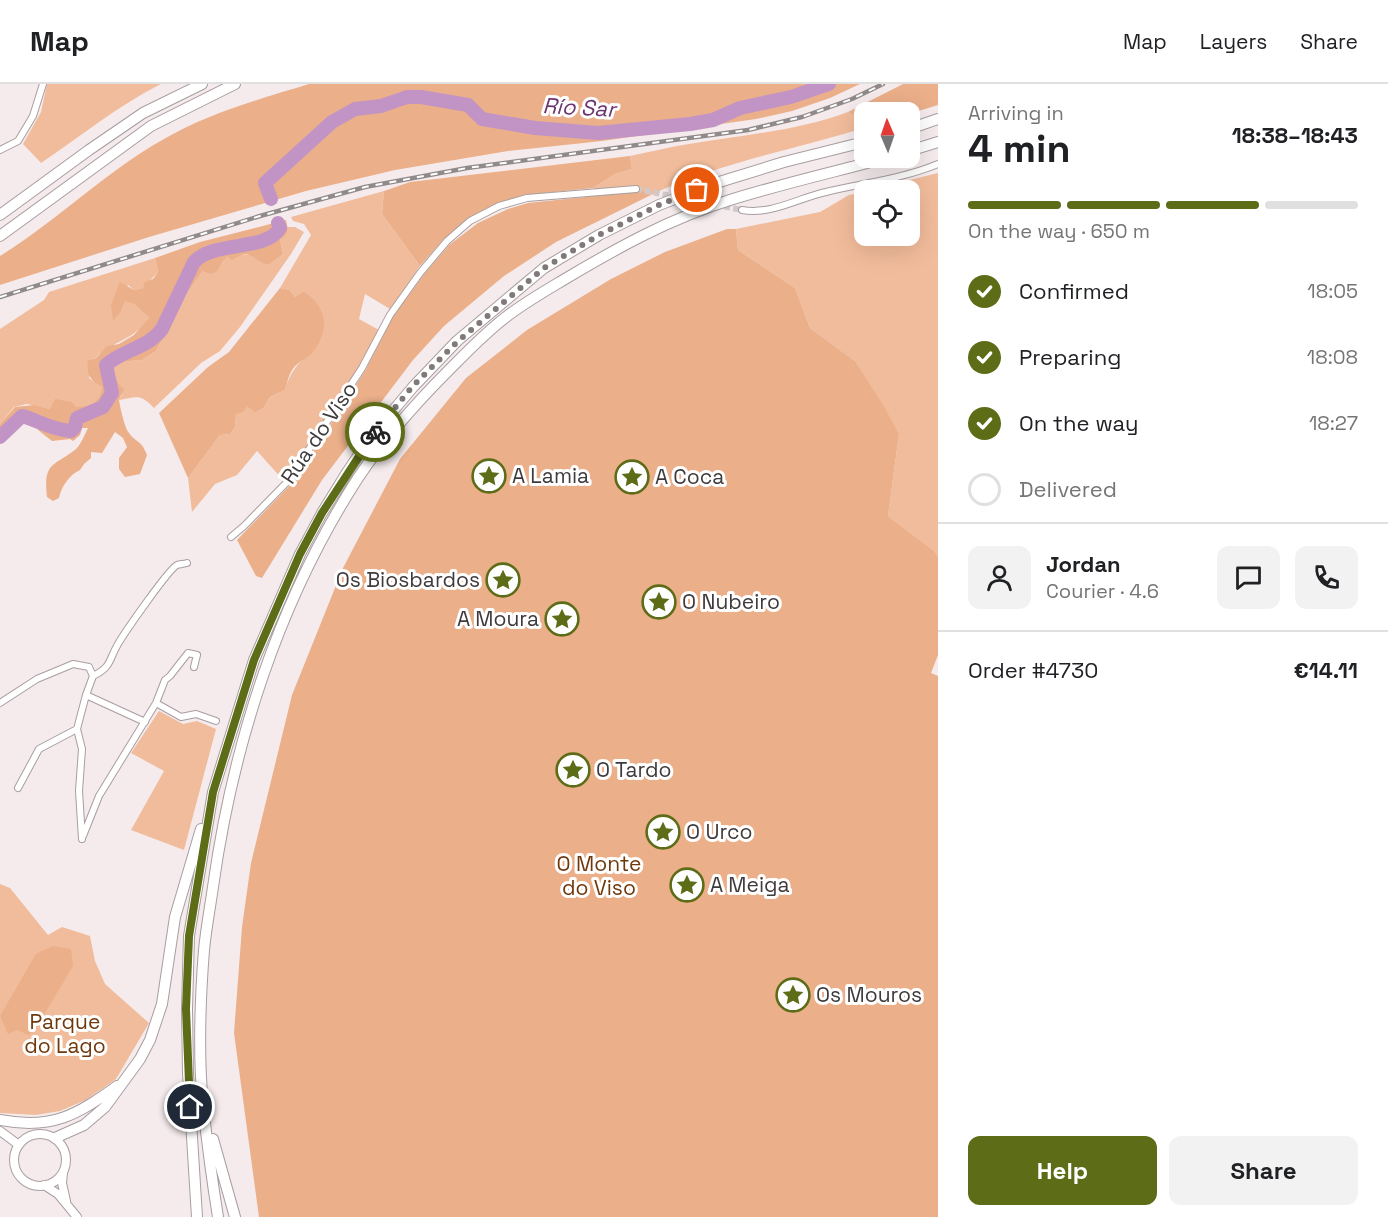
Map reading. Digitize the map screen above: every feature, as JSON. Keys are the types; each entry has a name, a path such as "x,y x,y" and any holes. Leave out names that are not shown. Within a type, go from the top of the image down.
{"highway":[{"path":"0,215 143,113 202,84"},
{"path":"0,236 151,126 234,84"},
{"path":"920,125 938,119"},
{"path":"920,148 938,142"},
{"path":"55,1138 84,1125 105,1107 127,1078 150,1040 162,1004 175,917 254,660 300,554 322,513 370,438 412,387 457,342 544,268 599,235 659,205 750,172 854,145"},
{"path":"218,1217 203,1103 201,1014 204,948 224,821 245,735 268,665 313,559 358,478 422,397 507,316 609,252 669,223 725,201 854,166"},
{"path":"197,1217 186,1009 189,936 213,792"},
{"path":"0,1120 36,1123 71,1116 87,1108 127,1078"},
{"path":"203,1103 235,1217"}],"street":[{"path":"0,150 20,138 33,116 42,84"},
{"path":"742,210 760,212 826,192 884,180 938,164"},
{"name":"Rúa do Viso","path":"231,537 278,494 296,472 362,368 390,315 420,273 447,241 470,221 499,206 527,198 636,189"},
{"path":"93,676 102,672 110,664 117,646 129,627 169,573 177,565 187,563"},
{"path":"0,703 37,679 73,664 89,667 93,676 77,729 82,749 79,791 82,839 99,796 145,723 165,680 189,653 197,655 194,667"},
{"path":"86,695 145,723"},
{"path":"156,703 181,717 196,714 216,721"},
{"path":"18,788 39,749 77,729"},
{"path":"0,1131 19,1145"},
{"path":"66,1202 62,1183 66,1165 64,1150 55,1138 47,1135 31,1135 19,1145 15,1162 17,1170 28,1182 44,1185 53,1190 77,1217"},
{"path":"44,1185 51,1183 63,1173"}],"green space":[{"path":"47,84 161,84 115,111 41,163 23,144 41,112"},
{"path":"309,84 860,84 830,98 792,111 756,119 602,141 508,151 395,170 306,191 149,237 0,285 0,256 142,152 181,130 217,114"},
{"path":"903,84 938,84 938,105 920,111 920,102 868,102"},
{"path":"848,112 854,116 854,131 703,174 651,195 642,191 609,195 593,188 615,174 632,169 630,156 682,145 769,132"},
{"path":"630,156 632,169 615,174 593,188 525,195 495,204 467,219 442,241 420,266 382,214 384,191 410,182"},
{"path":"938,173 938,556 888,516 899,434 855,361 810,328 795,288 738,250 736,229 820,212 854,194 854,246 920,246 920,180 910,180"},
{"path":"384,191 382,214 420,266 390,309 365,294 359,319 379,330 361,364 290,474 283,480 257,451 237,475 215,484 192,512 188,478 220,435 230,434 235,427 236,414 247,406 264,407 270,397 285,390 294,369 311,353 295,297 290,290 280,288 311,235 304,224 293,221 291,217"},
{"path":"643,191 651,195 556,242 504,276 444,326 413,360 322,480 262,578 256,576 237,540 295,480 365,371 392,318 449,245 478,223 508,209 528,203"},
{"path":"286,220 288,230 280,239 283,254 269,265 248,255 232,260 227,256 216,272 210,274 203,271 184,297 156,351 142,360 119,362 114,367 116,379 124,389 119,400 127,431 143,446 147,455 140,474 125,477 119,469 119,458 127,447 123,438 115,432 102,453 91,452 91,458 66,481 59,498 53,501 47,497 48,471 76,449 88,428 82,428 80,435 73,441 70,439 52,441 38,430 35,423 23,421 0,444 0,424 15,407 34,405 50,409 55,399 71,402 76,407 81,407 97,400 102,387 90,376 88,360 95,359 107,346 119,344 134,335 149,318 134,304 125,301 121,312 113,321 111,305 120,282 134,290 143,288 145,282 153,279 158,272 155,258 200,242"},
{"path":"287,227 295,227 304,232 240,327 220,351 201,363 154,408 138,397 119,400 122,395 114,375 114,367 118,362 142,360 156,351 184,297 203,271 222,264 227,255 254,255 269,265 283,254 280,239 288,230"},
{"name":"O Monte do Viso","path":"727,229 736,229 738,250 795,288 810,328 855,361 899,434 888,516 938,556 938,655 931,673 938,676 938,1217 259,1217 234,1033 242,927 251,863 292,695 343,568 400,459 466,378 527,330 611,279 665,252"},
{"path":"155,258 158,272 143,288 134,290 128,285 113,320 121,312 125,300 134,304 149,318 136,332 99,354 94,361 89,378 102,387 102,396 95,404 86,407 50,409 27,404 14,407 0,424 0,329 44,300 49,292"},
{"path":"280,288 290,290 295,297 304,292 318,305 322,312 324,328 318,345 293,369 285,390 270,397 264,407 255,412 247,406 243,412 236,414 235,427 230,434 220,435 188,478 159,413 208,367 229,352"},
{"path":"159,711 183,724 197,721 216,729 184,850 131,830 164,771 131,753"},
{"name":"Parque do Lago","path":"0,884 10,888 48,935 62,927 90,936 95,961 105,984 149,1023 116,1079 86,1100 60,1111 36,1115 0,1113"},
{"path":"53,946 71,949 73,966 39,1023 29,1035 17,1030 8,1034 0,1016 36,954"}],"waterway":[{"name":"Río Sar","path":"271,199 265,183 332,122 355,109 381,106 407,97 421,97 468,105 482,119 535,128 598,133 713,120 740,108 791,97 829,84"},
{"name":"Río Sar","path":"0,437 22,416 71,431 75,427 77,418 103,407 112,393 106,365 150,341 162,329 194,262 214,251 264,240 280,228 278,223"}],"tunnel":[{"path":"636,189 742,210"}],"railway":[{"path":"0,297 260,216 365,187 467,168 748,130 802,117 852,99 883,84"}],"way so far":[{"path":"375,432 412,387 457,342 544,268 599,235 659,205 697,190"}],"place":[{"name":"A Lamia","path":"489,476"},
{"name":"A Coca","path":"632,477"},
{"name":"Os Biosbardos","path":"503,580"},
{"name":"O Nubeiro","path":"659,602"},
{"name":"A Moura","path":"562,619"},
{"name":"O Tardo","path":"573,770"},
{"name":"O Urco","path":"663,832"},
{"name":"A Meiga","path":"687,885"},
{"name":"Os Mouros","path":"793,995"}],"route":[{"path":"190,1107 186,1009 189,936 213,792 254,660 300,554 322,513 375,432"}]}
